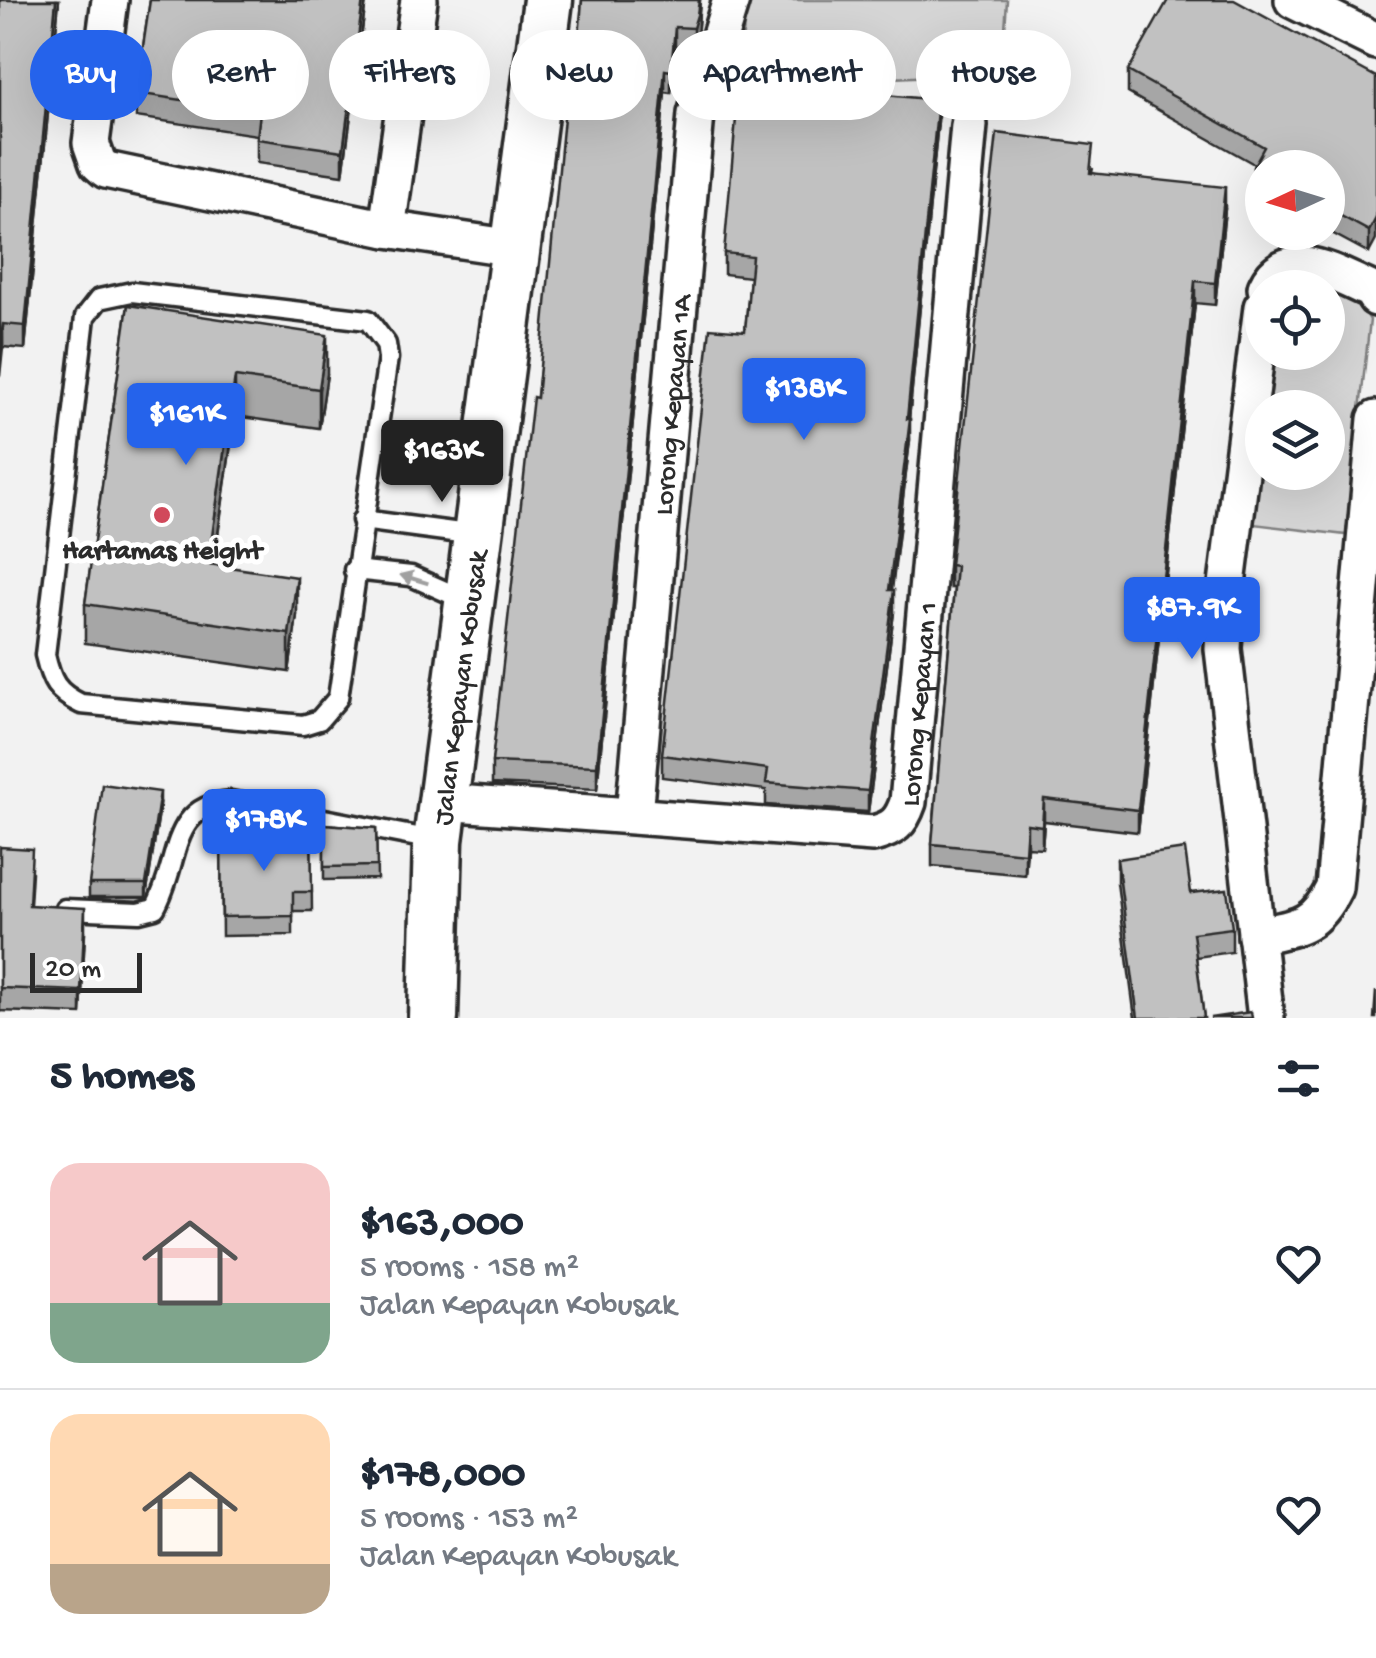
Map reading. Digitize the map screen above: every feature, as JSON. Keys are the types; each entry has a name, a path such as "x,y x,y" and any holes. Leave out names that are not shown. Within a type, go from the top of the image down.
{"street":[{"path":"110,0 90,143 98,163 106,170 387,229 514,248"},
{"path":"387,229 419,0"},
{"name":"Jalan Kepayan Kobusak","path":"433,1018 440,822 548,0"},
{"name":"Lorong Kepayan 1A","path":"634,815 696,114 732,0"},
{"path":"1293,0 1376,41"},
{"name":"Lorong Kepayan 1","path":"440,822 634,815 872,834 888,830 902,820 908,802 969,125"},
{"path":"1279,270 1291,263 1323,270"},
{"path":"1345,279 1370,290 1376,298"},
{"path":"1254,370 1226,592 1224,649 1266,1018"},
{"path":"1256,936 1304,925 1323,911 1334,888 1376,419"}],"lane":[{"path":"132,292 368,320 386,344 388,358 362,520 338,698 319,720 303,725 81,704 60,694 50,680 45,655 85,317 99,298 132,292"},
{"path":"362,520 478,536"},
{"path":"354,570 412,576 470,602"},
{"path":"66,909 139,912 155,908 188,819 205,803 231,801 440,822"}],"shaded area":[{"path":"747,0 1007,0 1005,30 916,30 916,77 896,78 896,30 743,30"},
{"path":"1345,298 1363,308 1370,320 1346,535 1253,524 1256,490 1345,490 1345,390 1267,390 1269,370 1345,370"}],"building":[{"path":"0,0 56,0 53,30 30,30 30,120 45,120 25,326 3,324 0,353"},
{"path":"150,0 363,0 359,30 329,30 329,120 347,120 343,151 257,139 259,120 309,120 309,30 172,30 172,99 152,95 152,30 145,30"},
{"path":"582,0 699,0 693,28 668,30 668,70 665,70 597,766 492,762 533,397 537,398 564,120 648,120 648,30 580,30"},
{"path":"1168,0 1234,0 1376,77 1376,218 1369,231 1345,218 1345,150 1262,150 1264,147 1128,71"},
{"path":"896,96 916,98 916,120 936,120 910,419 889,590 894,590 868,791 766,783 768,769 662,755 710,328 745,331 752,256 724,253 736,120 896,120"},
{"path":"997,133 1093,145 1090,173 1225,187 1215,283 1195,281 1138,810 1044,799 1042,826 1027,824 1025,853 932,844 956,566 950,565"},
{"name":"Hartamas Height","path":"128,305 327,335 319,389 235,377 208,564 297,577 289,634 85,604"},
{"path":"102,784 160,792 146,884 89,884"},
{"path":"324,824 376,828 377,866 324,867"},
{"path":"311,834 312,892 293,892 293,916 222,917 221,835"},
{"path":"0,847 32,849 29,905 85,908 81,991 0,988"},
{"path":"1185,849 1191,893 1227,889 1232,928 1193,933 1204,1018 1138,1018 1117,859"},
{"path":"1251,1012 1252,1018 1210,1018"}],"place":[{"name":"Hartamas Height","path":"162,515"}]}
